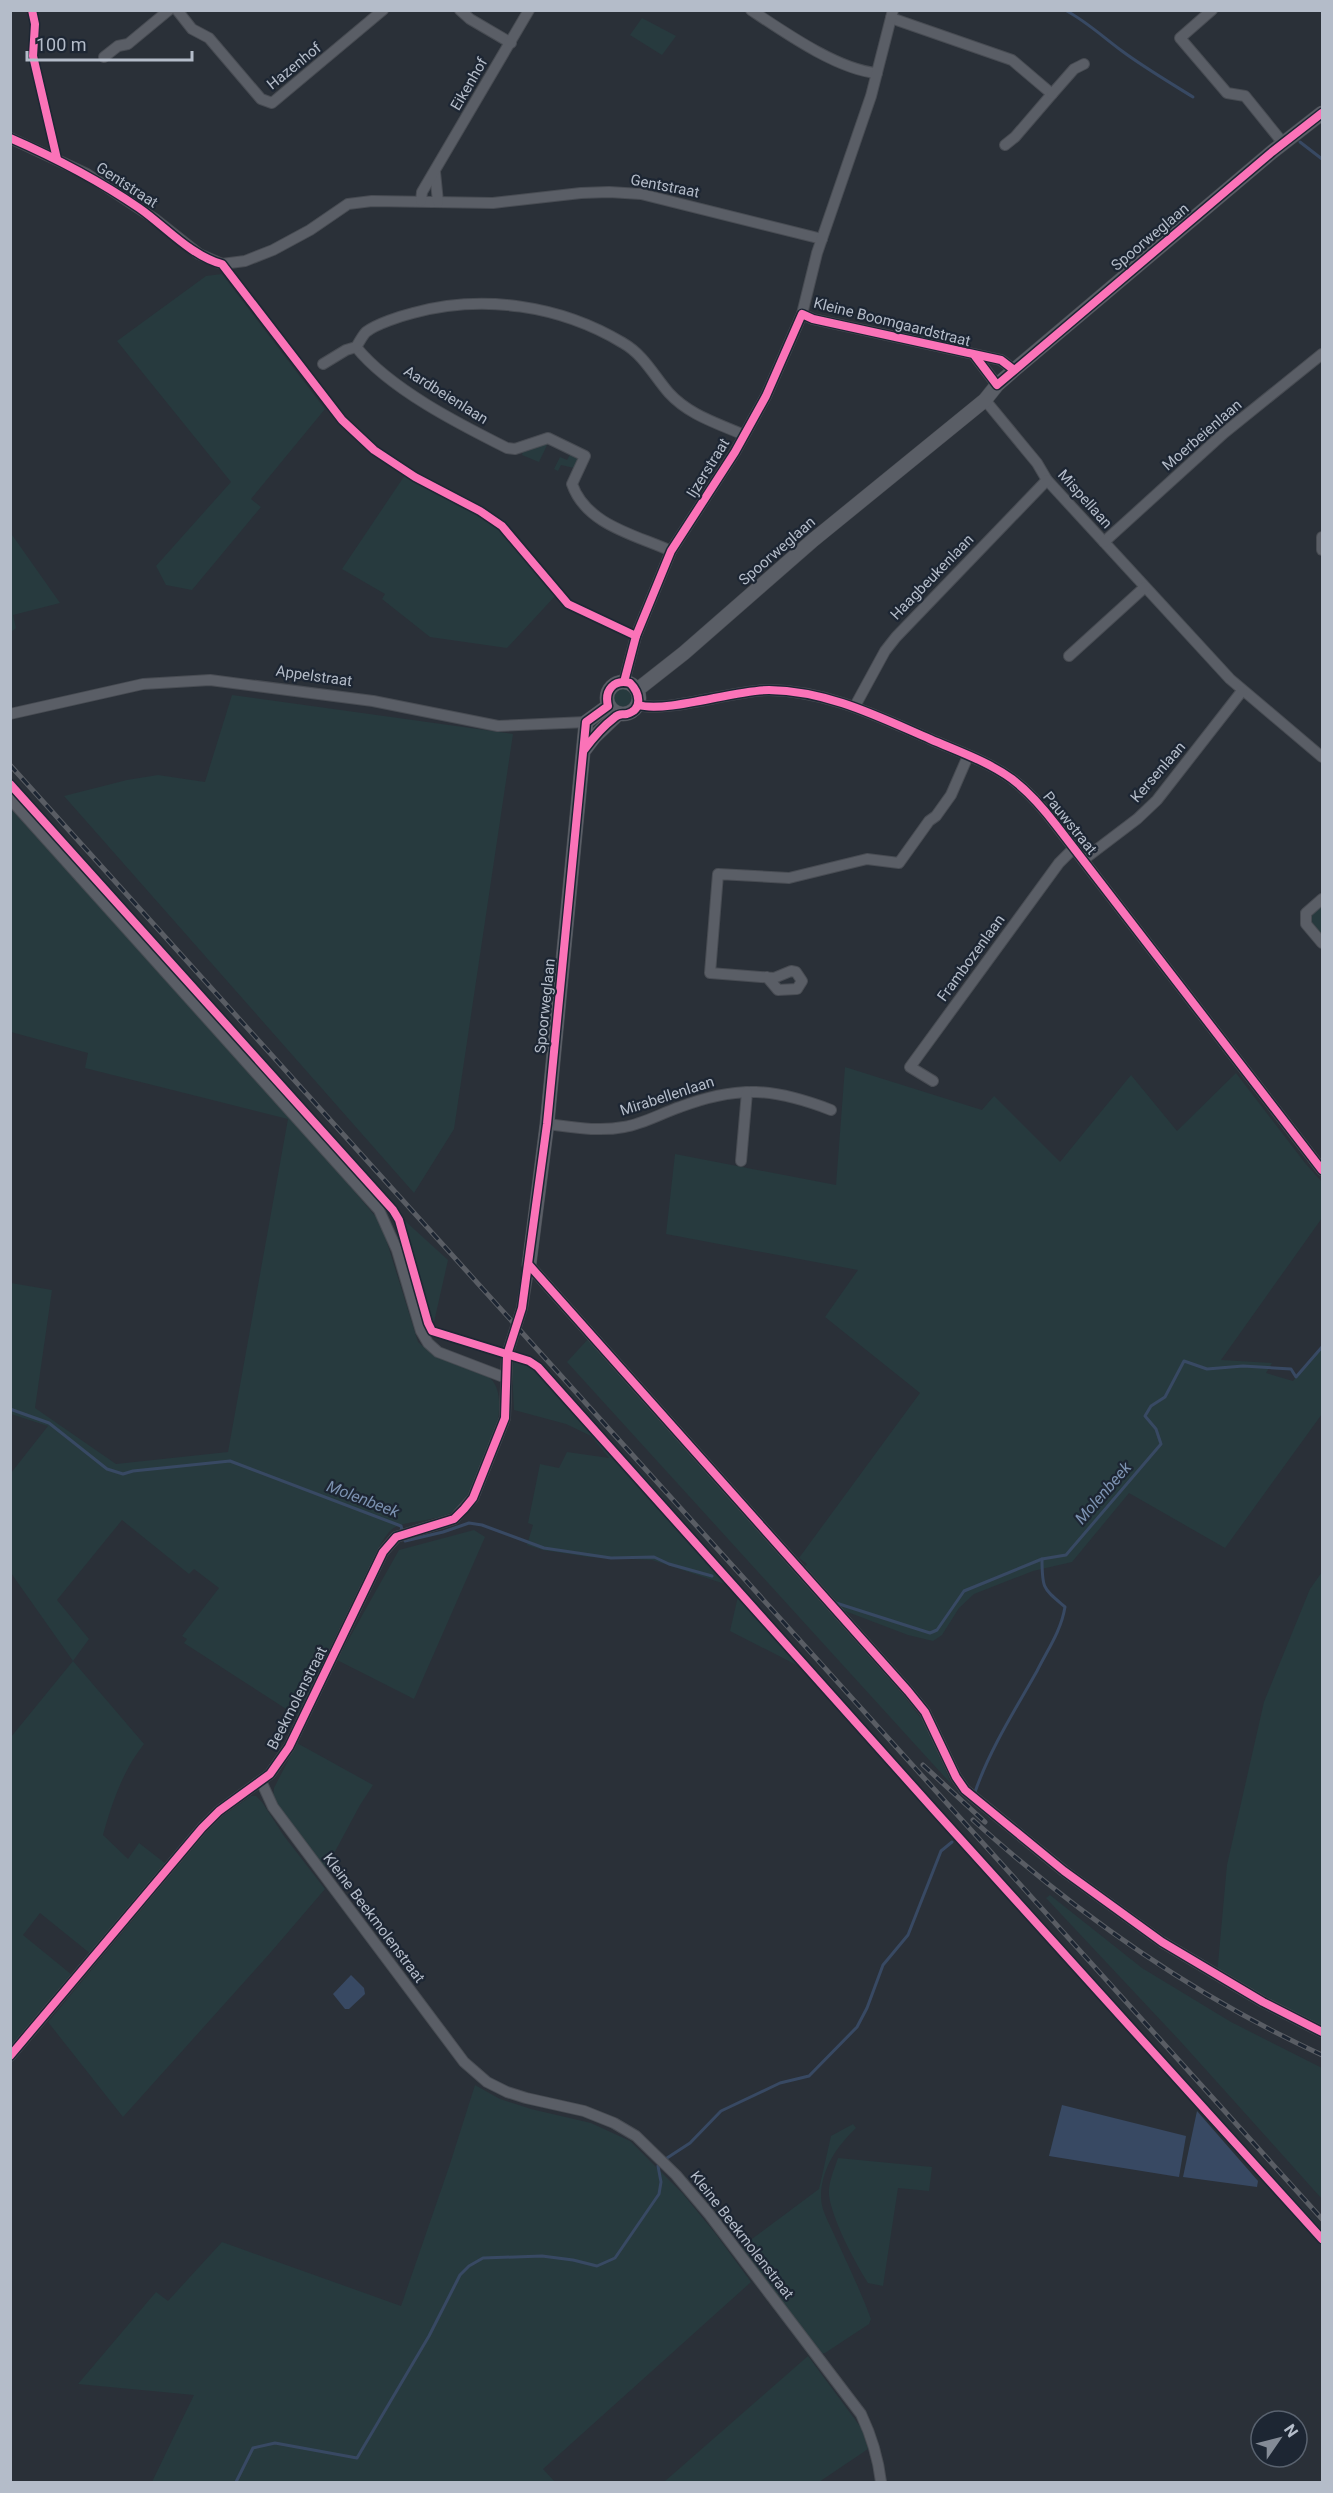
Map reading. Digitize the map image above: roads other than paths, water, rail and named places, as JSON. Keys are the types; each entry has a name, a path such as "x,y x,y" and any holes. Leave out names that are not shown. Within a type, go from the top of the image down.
{"street":[{"path":"104,57 118,46 128,44 169,10"},
{"name":"Hazenhof","path":"177,10 192,30 209,38 261,99 272,103 383,10"},
{"path":"460,10 470,20 511,42"},
{"name":"Eikenhof","path":"421,201 422,192 529,10"},
{"path":"750,10 837,63 877,73"},
{"path":"1212,10 1180,38 1227,93 1245,96 1283,143"},
{"path":"892,14 1012,60 1052,94"},
{"name":"Ijzerstraat","path":"624,682 636,636 671,551 766,396 802,314 822,239 859,134 892,14"},
{"path":"1005,146 1074,69 1084,64"},
{"name":"Spoorweglaan","path":"637,690 684,653 812,541 985,400 1014,370 1283,143 1323,113"},
{"name":"Gentstraat","path":"10,138 87,174 155,219 199,254 222,264 245,261 292,242 348,204 372,201 492,203 609,192 641,194 822,239"},
{"path":"435,172 438,202"},
{"path":"322,364 356,347 366,332 402,316 437,306 474,303 507,304 568,317 625,343 642,358 670,393 691,412 744,435"},
{"name":"Kleine Boomgaardstraat","path":"802,314 813,319 975,356 1002,360 1014,370"},
{"name":"Aardbeienlaan","path":"356,347 371,366 452,420 507,448 515,449 548,438 585,456 572,484 598,519 671,551"},
{"name":"Moerbeienlaan","path":"1104,542 1224,433 1323,354"},
{"name":"Kleine Boomgaardstraat","path":"975,356 997,385"},
{"name":"Mispellaan","path":"985,400 1037,463 1047,480 1242,692 1323,757"},
{"name":"Haagbeukenlaan","path":"855,706 885,651 896,637 1047,480"},
{"path":"1323,537 1323,550"},
{"path":"1069,657 1145,587"},
{"name":"Appelstraat","path":"10,714 143,684 210,680 373,701 498,726 586,722"},
{"path":"586,722 613,710 626,714 633,711 638,705 637,690 630,683 616,683 610,687 606,698 613,710"},
{"name":"Pauwstraat","path":"638,705 660,706 768,690 835,699 968,756 1011,779 1034,798 1074,848 1323,1170"},
{"name":"Kersenlaan","path":"1083,860 1152,805 1242,692"},
{"path":"584,750 613,710"},
{"name":"Spoorweglaan","path":"519,1319 529,1264 547,1124 586,722"},
{"path":"767,978 710,973 718,874 789,878 867,859 899,863 951,795 968,756"},
{"path":"10,799 379,1210 397,1250 421,1332 428,1343 438,1352 506,1378"},
{"name":"Frambozenlaan","path":"933,1081 910,1068 1059,862 1074,848"},
{"path":"1323,899 1306,913 1306,924 1323,943"},
{"path":"741,1161 747,1092"},
{"name":"Mirabellenlaan","path":"547,1124 595,1130 626,1127 699,1100 729,1093 747,1092 771,1092 798,1097 831,1110"},
{"path":"529,1264 908,1691 925,1712 956,1777 972,1796 1064,1871 1162,1942 1263,2002 1323,2032"},
{"name":"Beekmolenstraat","path":"10,2056 202,1828 219,1811 261,1781 279,1763 289,1747 383,1552 396,1537 409,1531 454,1519 473,1498 505,1418 507,1354 519,1319"},
{"name":"Kleine Beekmolenstraat","path":"261,1781 273,1808 464,2062 487,2082 507,2092 584,2111 614,2123 636,2136 676,2175 710,2214 861,2414 871,2434 881,2482"}],"water":[{"path":"351,1975 364,1988 365,1994 349,2009 345,2009 333,1994"},
{"path":"1062,2105 1186,2136 1179,2177 1049,2156"},
{"path":"1197,2111 1258,2181 1257,2187 1183,2177"}],"waterway":[{"path":"1065,10 1139,63 1193,97"},
{"path":"1300,142 1322,159"},
{"name":"Molenbeek","path":"836,1603 930,1633 937,1630 964,1591 1042,1559 1066,1555 1161,1444 1156,1429 1145,1416 1151,1406 1165,1397 1184,1361 1207,1369 1243,1366 1291,1369 1296,1377 1322,1347"},
{"name":"Molenbeek","path":"10,1409 49,1423 107,1469 123,1474 230,1461 401,1526 405,1541 469,1523 482,1525 544,1548 611,1558 654,1557 669,1564 712,1576"},
{"path":"975,1792 995,1745 1050,1647 1063,1616 1065,1607 1048,1591 1043,1582 1042,1559"},
{"path":"667,2158 690,2143 721,2111 780,2083 809,2076 857,2027 867,2008 883,1965 908,1935 941,1851 952,1842"},
{"path":"236,2482 253,2448 275,2443 357,2458 429,2336 460,2275 469,2266 483,2258 542,2256 597,2266 615,2258 659,2194 661,2182 658,2166"}],"railway":[{"path":"10,765 1322,2219"},
{"path":"923,1765 985,1822"},
{"path":"973,1820 1054,1888 1139,1951 1228,2007 1322,2055"}]}
